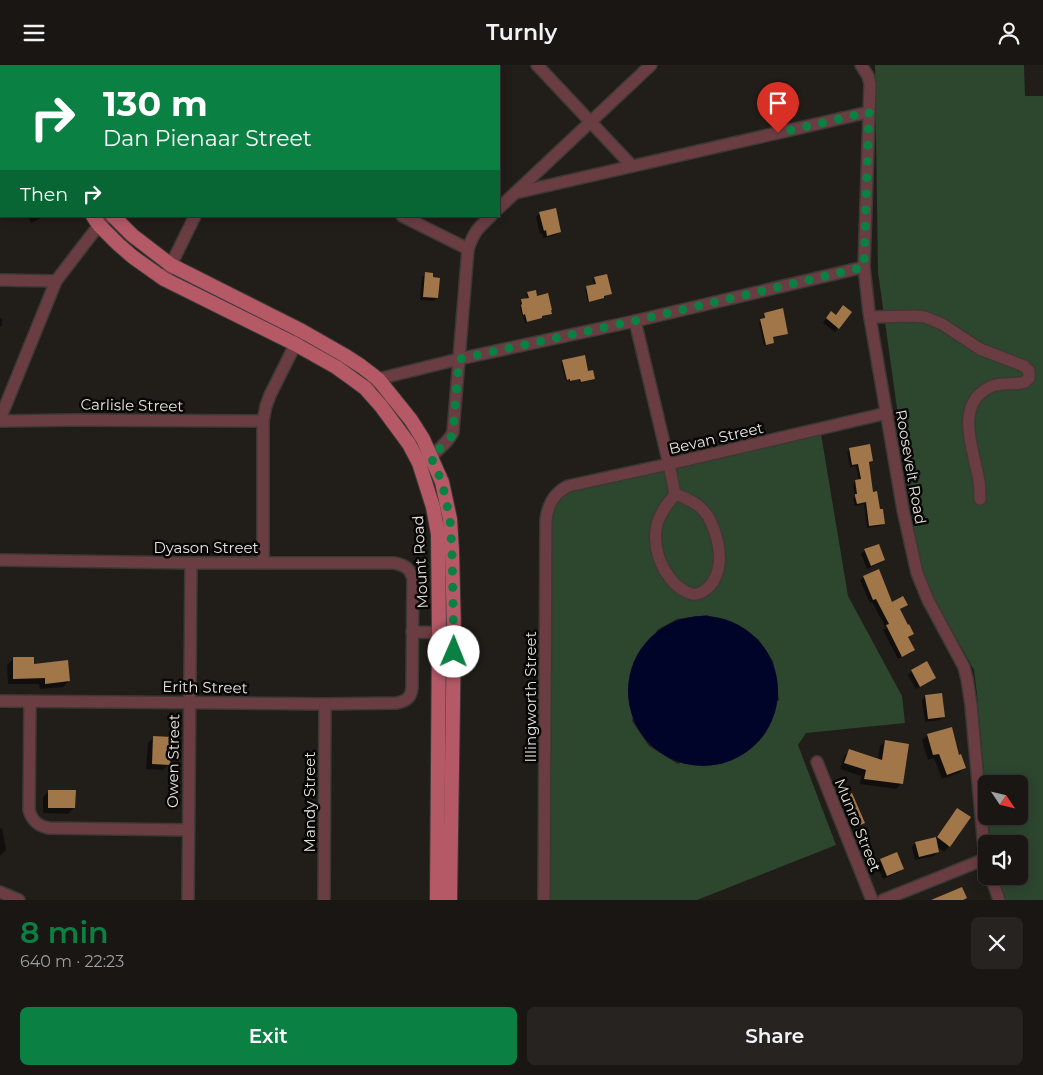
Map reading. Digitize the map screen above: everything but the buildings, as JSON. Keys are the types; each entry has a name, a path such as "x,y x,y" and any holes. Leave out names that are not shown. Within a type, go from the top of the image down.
{"main road":[{"name":"Mount Road","path":"114,217 132,235 171,265 302,331 344,355 378,379 411,420 423,439 438,534 444,885 450,900"},
{"name":"Mount Road","path":"100,219 133,257 164,279 295,344 336,367 365,388 442,482 450,519 454,633 444,885 437,900"}],"street":[{"path":"537,65 632,167"},
{"path":"500,207 651,65"},
{"name":"Roosevelt Road","path":"861,65 868,76 870,84 864,267 870,317 903,510 917,573 928,600 964,667 967,679 983,835"},
{"path":"515,193 869,112"},
{"path":"164,279 195,217"},
{"path":"404,217 468,249"},
{"path":"425,460 451,439 453,433 468,249 476,230 489,217"},
{"path":"0,420 56,281 100,219"},
{"path":"365,388 378,379 459,359 634,321 864,267"},
{"path":"0,280 56,281"},
{"path":"870,317 925,317 942,324 974,346 1024,366 1029,371 1029,378 1025,382 990,386 972,404 969,414 969,433 978,476 980,499"},
{"path":"634,321 675,494 663,511 657,524 658,554 664,571 674,583 684,591 697,594 706,589 716,577 719,555 718,543 710,519 703,509 690,499 675,494"},
{"path":"263,562 263,421 270,395 302,331"},
{"name":"Bevan Street","path":"555,495 568,486 887,413"},
{"name":"Carlisle Street","path":"0,420 263,421"},
{"name":"Illingworth Street","path":"544,900 546,520 549,504 555,495"},
{"name":"Dyason Street","path":"0,560 401,564 410,571 413,578 412,632"},
{"name":"Owen Street","path":"188,900 191,563"},
{"path":"412,632 454,633"},
{"name":"Erith Street","path":"0,701 325,704 404,702 409,698 412,689 412,632"},
{"path":"30,701 29,810 38,825 49,828 188,830"},
{"name":"Mandy Street","path":"324,900 325,704"},
{"name":"Munro Street","path":"817,762 872,900"},
{"path":"883,900 978,865"},
{"path":"994,885 999,900"},
{"path":"0,892 19,900"}],"green space":[{"path":"875,65 1024,65 1025,96 1043,96 1043,900 1005,900 999,885 1028,885 1028,835 990,835 989,825 1028,825 1028,775 984,775 974,670 928,587 918,559 878,272"},
{"path":"821,434 848,596 902,696 905,723 806,733 798,745 836,845 697,900 549,900 551,515 560,496 573,490","holes":["707,615 758,639 773,661 779,700 678,764 649,746 632,721 657,630 677,619"]}],"water":[{"path":"703,616 718,617 732,621 745,628 756,638 766,649 773,662 777,676 777,706 773,720 766,733 756,744 745,754 732,761 718,765 703,766 688,765 674,761 661,754 650,744 640,733 633,720 629,706 628,691 629,676 633,662 640,649 650,638 661,628 674,621 688,617"}],"route":[{"path":"454,652 450,519 442,482 431,457 451,439 453,433 459,359 634,321 864,267 869,112 778,133"}]}
